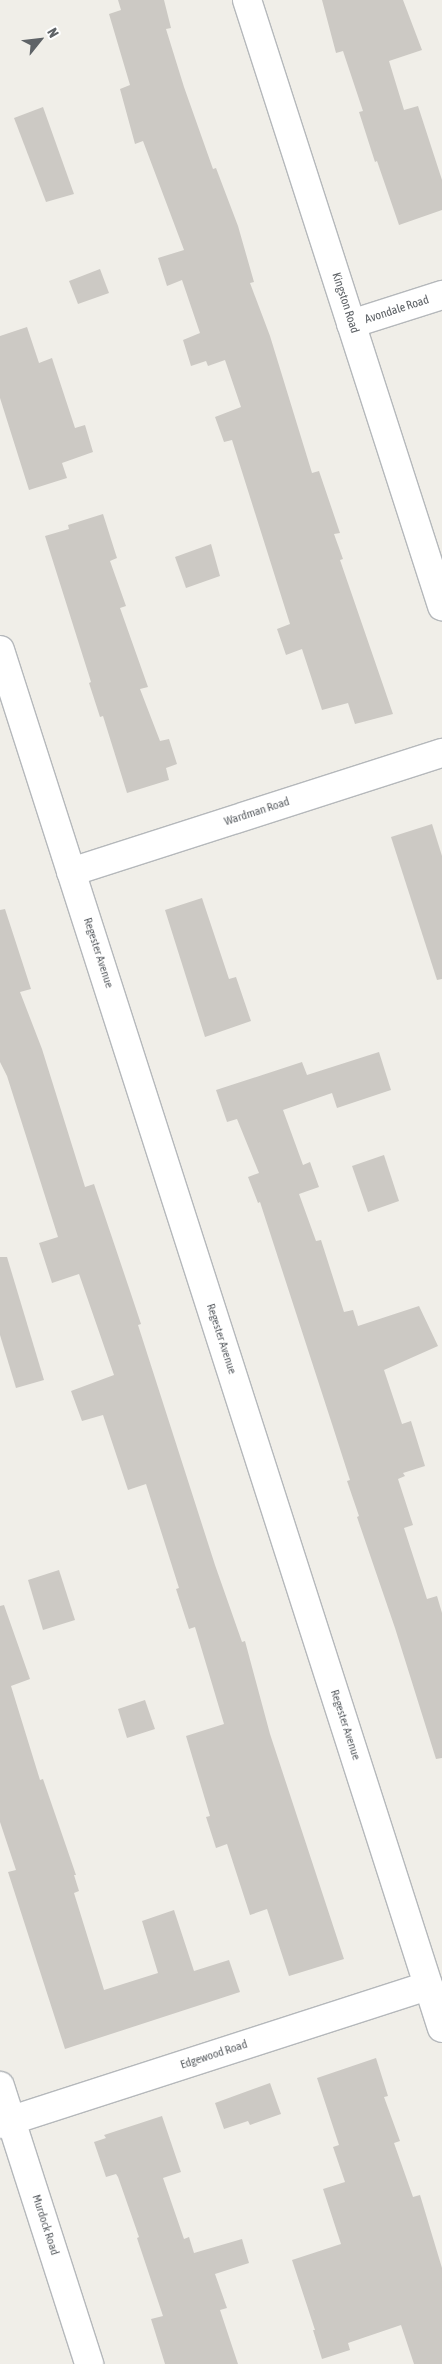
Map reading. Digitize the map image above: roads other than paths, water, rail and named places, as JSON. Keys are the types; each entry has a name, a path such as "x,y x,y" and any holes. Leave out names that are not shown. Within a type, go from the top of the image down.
{"street":[{"name":"Kingston Road","path":"247,0 442,606"},
{"name":"Avondale Road","path":"352,324 442,295"},
{"name":"Regester Avenue","path":"0,650 442,2028"},
{"name":"Wardman Road","path":"71,872 442,753"},
{"name":"Edgewood Road","path":"6,2122 428,1986"},
{"name":"Murdock Road","path":"0,2086 6,2122 89,2364"}]}
